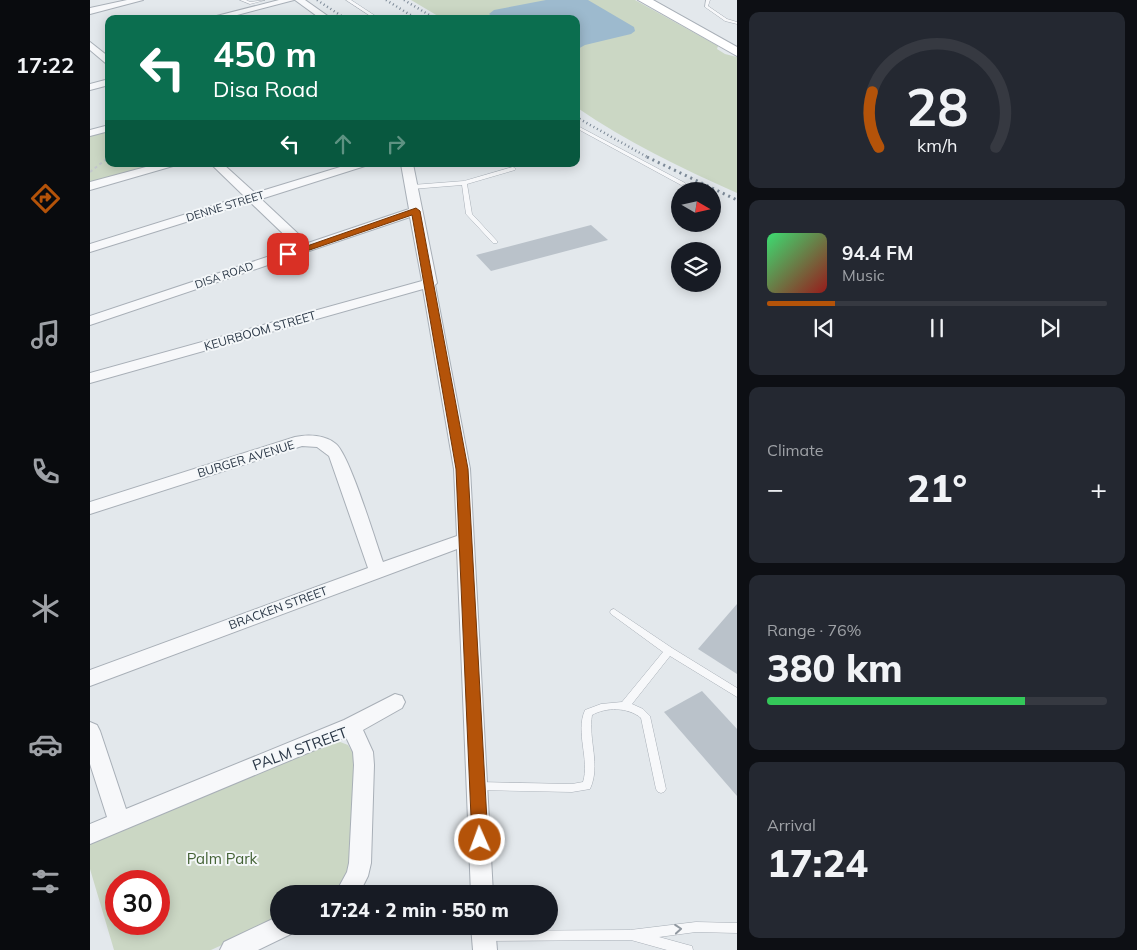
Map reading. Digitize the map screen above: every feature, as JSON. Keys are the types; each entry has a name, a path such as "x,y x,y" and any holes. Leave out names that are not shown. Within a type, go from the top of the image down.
{"main road":[{"path":"644,0 736,49"},
{"path":"658,0 736,49"}],"street":[{"path":"90,11 139,0"},
{"path":"224,15 276,1 290,0"},
{"path":"299,0 322,15"},
{"path":"93,45 105,58"},
{"path":"90,87 105,83"},
{"path":"90,133 105,129"},
{"path":"90,186 158,167"},
{"path":"220,167 306,248"},
{"name":"DENNE STREET","path":"90,248 351,167"},
{"path":"409,167 461,460 482,885"},
{"name":"DISA ROAD","path":"90,321 416,211"},
{"name":"KEURBOOM STREET","path":"90,378 430,284"},
{"name":"BURGER AVENUE","path":"90,508 301,441 321,442 328,444 337,456 378,572"},
{"name":"BRACKEN STREET","path":"90,678 466,539"},
{"path":"351,726 395,702"},
{"name":"PALM STREET","path":"90,834 351,726 363,752 364,765 360,863 358,876 352,885"},
{"path":"90,731 119,822"},
{"path":"232,950 270,932"}],"lane":[{"path":"242,0 248,3 263,0"},
{"path":"348,0 372,15"},
{"path":"708,0 706,6 726,20 737,23"},
{"path":"580,128 680,182"},
{"path":"499,172 502,167"},
{"path":"412,187 464,183 513,169"},
{"path":"464,183 470,214 495,242"},
{"path":"614,612 669,651 737,693"},
{"path":"624,707 669,651"},
{"path":"478,786 572,788 587,786 589,770 585,727 588,713 601,707 624,707 638,708 645,716 661,789"},
{"path":"484,938 630,935 696,927 737,928"},
{"path":"630,935 688,950"}],"path":[{"path":"90,172 105,160"}],"green space":[{"path":"411,0 635,0 718,46 717,49 725,54 737,57 737,193 721,186 721,182 713,182 655,154 580,110 580,15 436,15"},
{"path":"105,131 105,167 147,167 90,183 90,135"},
{"name":"Palm Park","path":"335,740 348,745 355,757 351,866 341,885 270,885 270,923 211,950 114,950 110,935 170,935 170,870 105,870 105,920 90,869 90,842"}],"water":[{"path":"546,0 588,0 634,27 635,31 631,34 580,48 580,15 489,14 494,10"}],"building":[{"path":"591,225 608,240 491,271 476,255"},
{"path":"737,604 737,674 698,649"},
{"path":"702,691 737,729 737,796 664,712"}],"railway":[{"path":"317,0 340,15"},
{"path":"386,0 410,15"},
{"path":"404,0 429,15"},
{"path":"580,119 648,158"},
{"path":"648,158 737,200"}],"route":[{"path":"288,254 416,211 462,469 480,840"}]}
